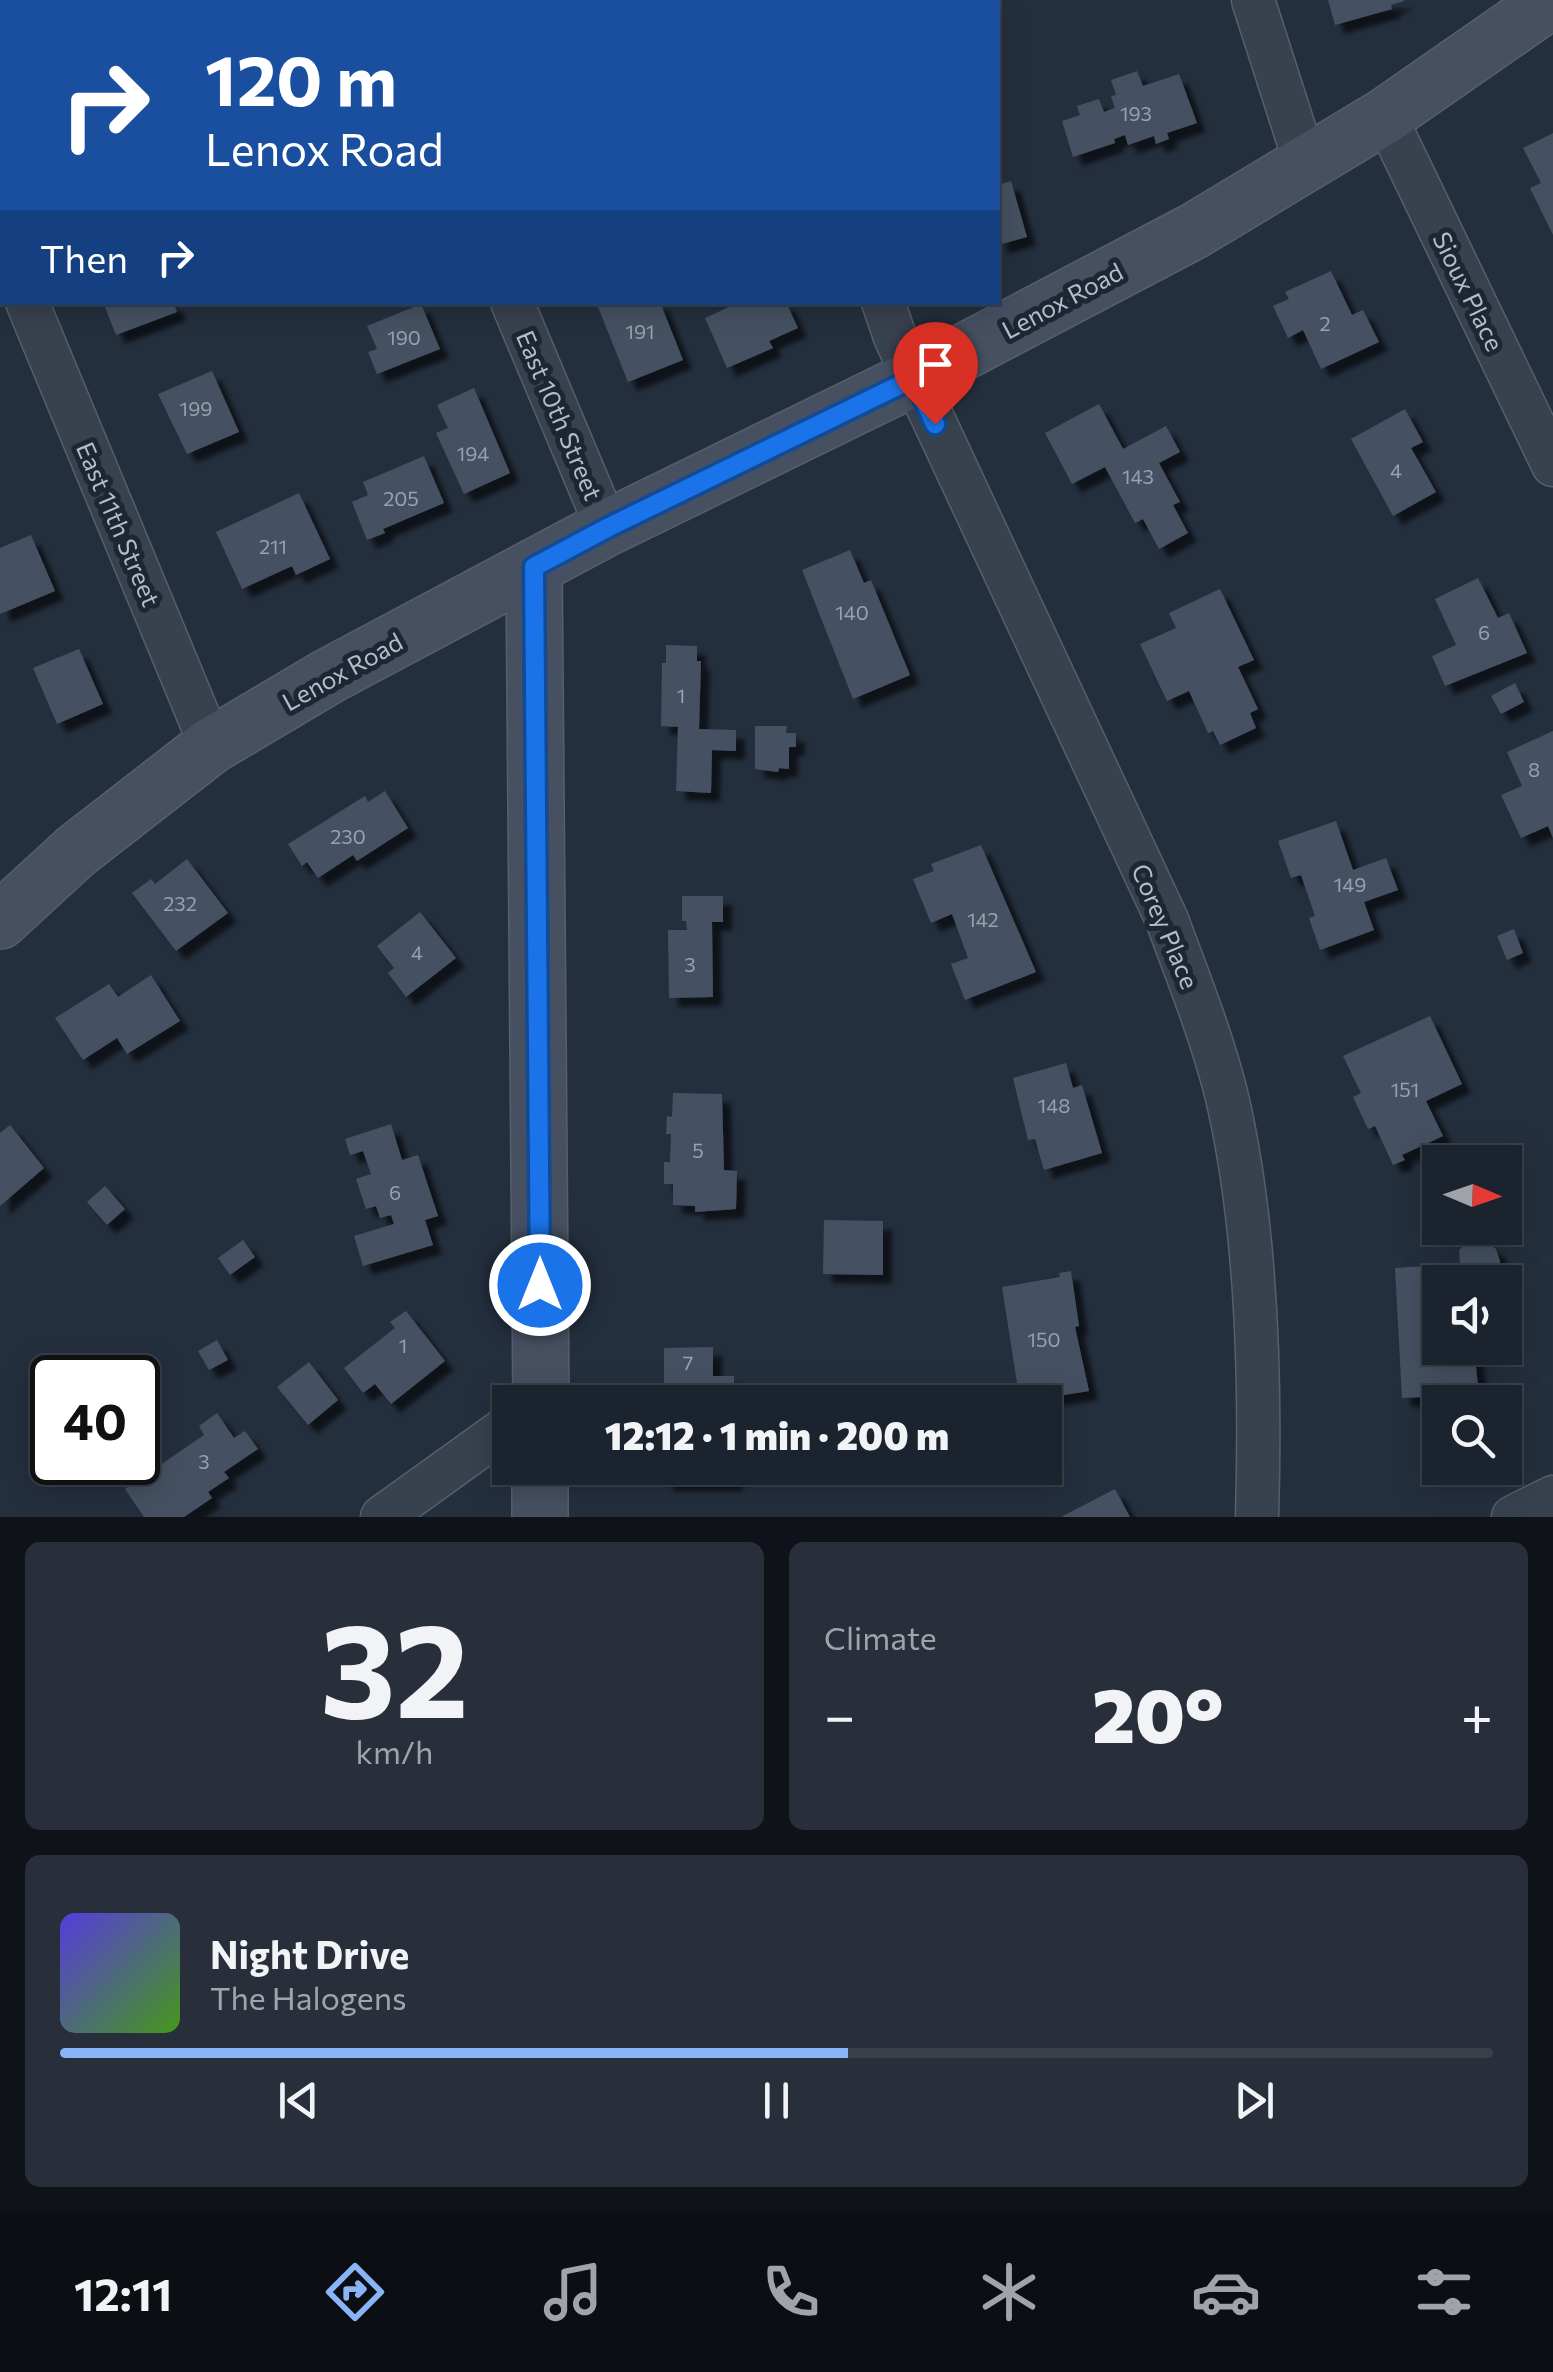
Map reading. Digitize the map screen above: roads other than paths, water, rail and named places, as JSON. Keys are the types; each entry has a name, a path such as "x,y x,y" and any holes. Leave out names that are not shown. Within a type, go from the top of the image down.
{"street":[{"path":"1253,0 1306,165"},
{"name":"Lenox Road","path":"0,921 76,851 212,746 329,676 607,528 914,378 1194,231 1385,116 1552,0"},
{"name":"Sioux Place","path":"1385,116 1553,465"},
{"name":"East 11th Street","path":"27,305 212,746"},
{"name":"East 10th Street","path":"513,305 607,528"},
{"name":"Corey Place","path":"884,305 914,378 1167,920 1199,1004 1220,1075 1242,1181 1251,1270 1259,1453 1257,1517"},
{"path":"534,567 540,1385"},
{"path":"382,1517 492,1437"},
{"path":"540,1485 540,1517"},
{"path":"1513,1517 1553,1498"}]}
